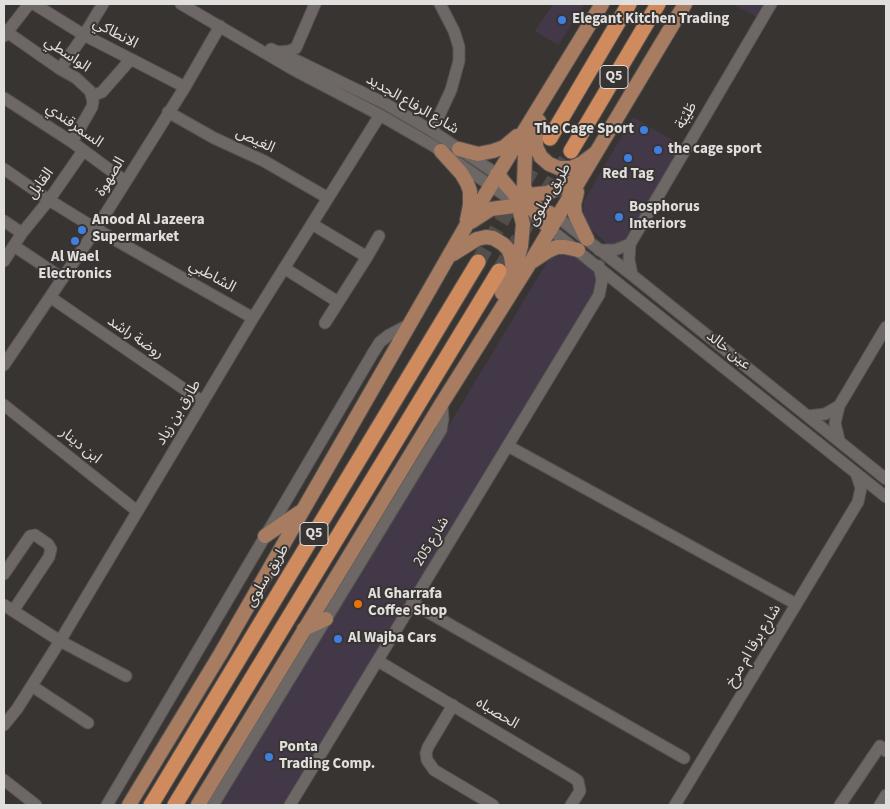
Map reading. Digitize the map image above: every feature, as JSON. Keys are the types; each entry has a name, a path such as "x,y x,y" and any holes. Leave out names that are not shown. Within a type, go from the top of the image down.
{"highway":[{"name":"Q5","path":"550,138 629,4"},
{"name":"طريق سلوى","path":"571,151 658,4"},
{"name":"طريق سلوى","path":"150,805 478,262"},
{"name":"Q5","path":"175,805 506,271"}],"main road":[{"path":"459,149 478,154 493,152 531,128 561,82 562,70 602,4"},
{"name":"طريق سلوى","path":"198,805 442,403 584,175 685,4"},
{"path":"531,128 541,157 548,164 559,168 582,163 600,147"},
{"path":"506,271 522,246 524,155 531,128"},
{"name":"طريق سلوى","path":"132,800 221,653 466,226 494,180 531,128"},
{"path":"441,151 461,173 470,191 470,205 466,226"},
{"path":"466,226 491,210 548,193 568,185 584,175"},
{"path":"530,263 556,247 582,245 574,205 584,175"},
{"path":"494,180 523,201 541,220 554,223"},
{"path":"442,403 456,370 503,292 506,271 511,256 508,249 493,238 482,238 469,242 447,260"},
{"path":"265,536 303,510"},
{"path":"304,629 326,619"},
{"path":"120,805 132,800"}],"street":[{"path":"5,32 29,4"},
{"name":"الانطاكي","path":"34,4 84,35 185,87"},
{"path":"60,69 84,35 102,4"},
{"name":"شارع الرفاع الجديد","path":"181,4 294,70 380,115 494,180"},
{"path":"277,52 296,48 315,4"},
{"path":"432,132 451,90 459,61 459,47 454,31 440,4"},
{"name":"طَيْبَة","path":"630,244 771,4"},
{"name":"الصهوة","path":"4,365 96,229 185,87 220,26"},
{"name":"الواسطي","path":"5,32 82,83 90,91 93,101 90,112 72,142"},
{"name":"شارع الرفاع الجديد","path":"240,38 302,63 386,104 459,149 494,180"},
{"path":"296,48 302,63"},
{"path":"92,96 102,92 131,59"},
{"name":"السمرقندي","path":"4,98 72,142 126,181"},
{"name":"الغيص","path":"168,112 214,138 264,161 328,198"},
{"name":"طارق بن زياد","path":"4,725 17,709 60,641 253,318 380,115"},
{"name":"القابل","path":"4,261 22,233 49,200 83,151"},
{"name":"الشاطبي","path":"4,169 96,229 253,318"},
{"path":"4,221 22,233"},
{"name":"عين خالد","path":"554,223 582,245 599,266 623,286 886,496"},
{"path":"312,224 367,257"},
{"path":"325,323 379,236"},
{"path":"599,250 615,250 630,244 629,260 632,275"},
{"name":"عين خالد","path":"582,245 599,250 632,275 886,478"},
{"path":"14,246 62,278"},
{"name":"شارع 205","path":"290,805 599,295 602,280 599,266"},
{"path":"284,268 338,302"},
{"path":"599,295 623,286"},
{"name":"روضة راشد","path":"50,298 203,402"},
{"name":"طريق سلوى","path":"106,805 373,353 380,342 389,334 410,324"},
{"path":"839,440 835,423 839,406 886,327"},
{"path":"213,805 441,430 443,423 442,403"},
{"name":"ابن دينار","path":"4,405 137,511"},
{"path":"808,416 825,414 839,406"},
{"path":"508,446 796,604"},
{"path":"856,473 861,488 858,502"},
{"path":"858,502 870,496 886,496"},
{"name":"شارع برقا ام مرخ","path":"675,805 858,502"},
{"path":"4,574 30,536 34,535 48,544 51,549 49,557 8,608 60,641 126,676"},
{"path":"412,603 684,758"},
{"name":"الحصباه","path":"378,661 574,778 578,781 580,791 572,805"},
{"path":"32,686 88,723"},
{"path":"453,705 428,747 427,760 434,770 493,805"},
{"path":"840,805 883,748 886,736"},
{"path":"4,780 36,805"},
{"path":"880,805 886,795"}],"shaded area":[{"path":"553,4 585,4 558,45 535,31"},
{"path":"732,4 766,4 757,17"},
{"path":"633,117 681,145 625,241 609,246 583,221 584,201"},
{"path":"553,252 575,253 595,269 598,280 596,292 285,805 221,805"}],"tunnel":[{"path":"478,262 550,138"},
{"path":"499,271 571,151"}],"place":[{"name":"Elegant Kitchen Trading","path":"562,20"},
{"name":"The Cage Sport","path":"644,130"},
{"name":"the cage sport","path":"658,150"},
{"name":"Red Tag","path":"628,158"},
{"name":"Bosphorus Interiors","path":"619,217"},
{"name":"Anood Al Jazeera Supermarket","path":"82,230"},
{"name":"Al Wael Electronics","path":"75,241"},
{"name":"Al Gharrafa Coffee Shop","path":"358,604"},
{"name":"Al Wajba Cars","path":"338,639"},
{"name":"Ponta Trading Comp.","path":"269,757"}]}
